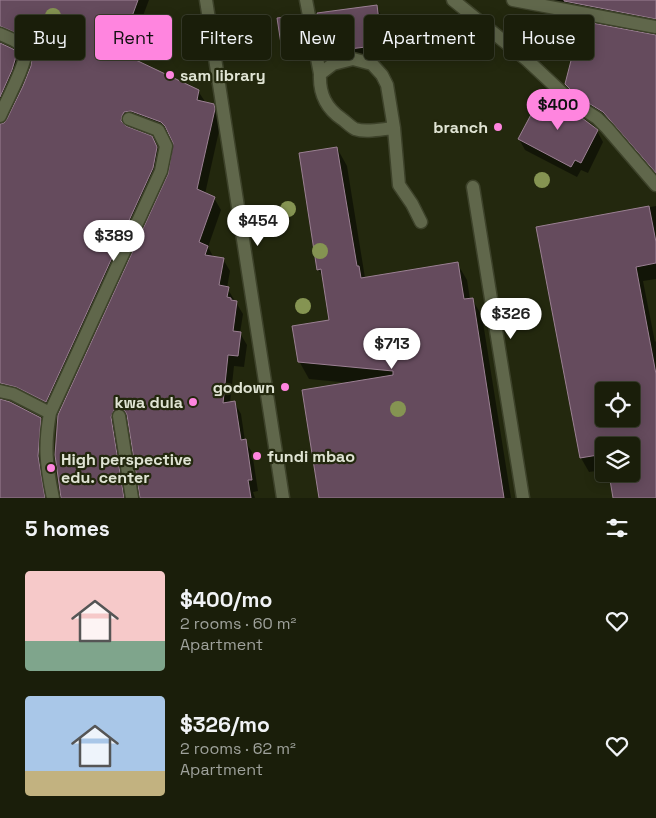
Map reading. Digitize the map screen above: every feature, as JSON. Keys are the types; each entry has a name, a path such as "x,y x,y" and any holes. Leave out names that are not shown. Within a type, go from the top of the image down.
{"street":[{"path":"206,0 283,498"},
{"path":"306,0 323,99 332,112 355,129 394,128"},
{"path":"453,0 527,60 572,102 607,128 656,185"},
{"path":"513,0 656,27"},
{"path":"0,34 20,42 25,51 25,61 0,116"},
{"path":"320,74 333,64 353,59 372,64 382,75 387,85 394,128 399,186 412,204 421,222"},
{"path":"53,498 46,465 46,438 50,413 161,171 166,146 158,130 129,120"},
{"path":"473,187 523,498"},
{"path":"0,391 13,394 50,413"},
{"path":"119,416 132,498"}],"building":[{"path":"0,0 138,0 133,15 95,15 95,60 136,60 199,90 197,100 214,104 215,109 197,189 215,197 199,242 208,246 205,255 224,258 219,285 229,287 227,297 237,301 233,331 241,332 238,356 228,355 223,403 235,401 241,440 246,439 252,480 248,480 251,498 140,498 127,415 125,411 118,408 114,410 111,417 124,498 61,498 55,455 58,415 168,174 173,143 161,122 131,111 124,112 121,121 126,126 152,136 157,147 153,168 46,402 16,387 0,383 0,124 4,123 7,119 23,86 32,60 85,60 85,15 15,15 15,33 0,26"},
{"path":"656,0 656,19 564,1"},
{"path":"377,5 378,15 364,15 364,47 354,48 354,15 317,15 317,13"},
{"path":"277,18 281,18 281,44"},
{"path":"594,23 656,35 656,173 603,112 577,96 565,84 571,60 594,60"},
{"path":"0,43 15,51 15,60 0,97"},
{"path":"543,92 558,100 598,130 581,163 575,160 571,167 518,139"},
{"path":"337,147 357,266 359,266 361,278 458,262 464,299 473,298 504,498 319,498 302,390 393,375 393,371 298,362 292,326 329,320 321,269 317,270 299,153"},
{"path":"649,206 656,242 656,263 636,267 656,374 656,498 613,498 610,482 640,482 640,437 595,437 595,456 580,458 536,227"},
{"path":"0,399 41,418 38,456 45,498 0,498"}],"place":[{"name":"sam library","path":"170,75"},
{"name":"branch","path":"498,127"},
{"name":"godown","path":"285,387"},
{"name":"kwa dula","path":"193,402"},
{"name":"fundi mbao","path":"257,456"},
{"name":"High perspective edu. center","path":"51,468"}]}
